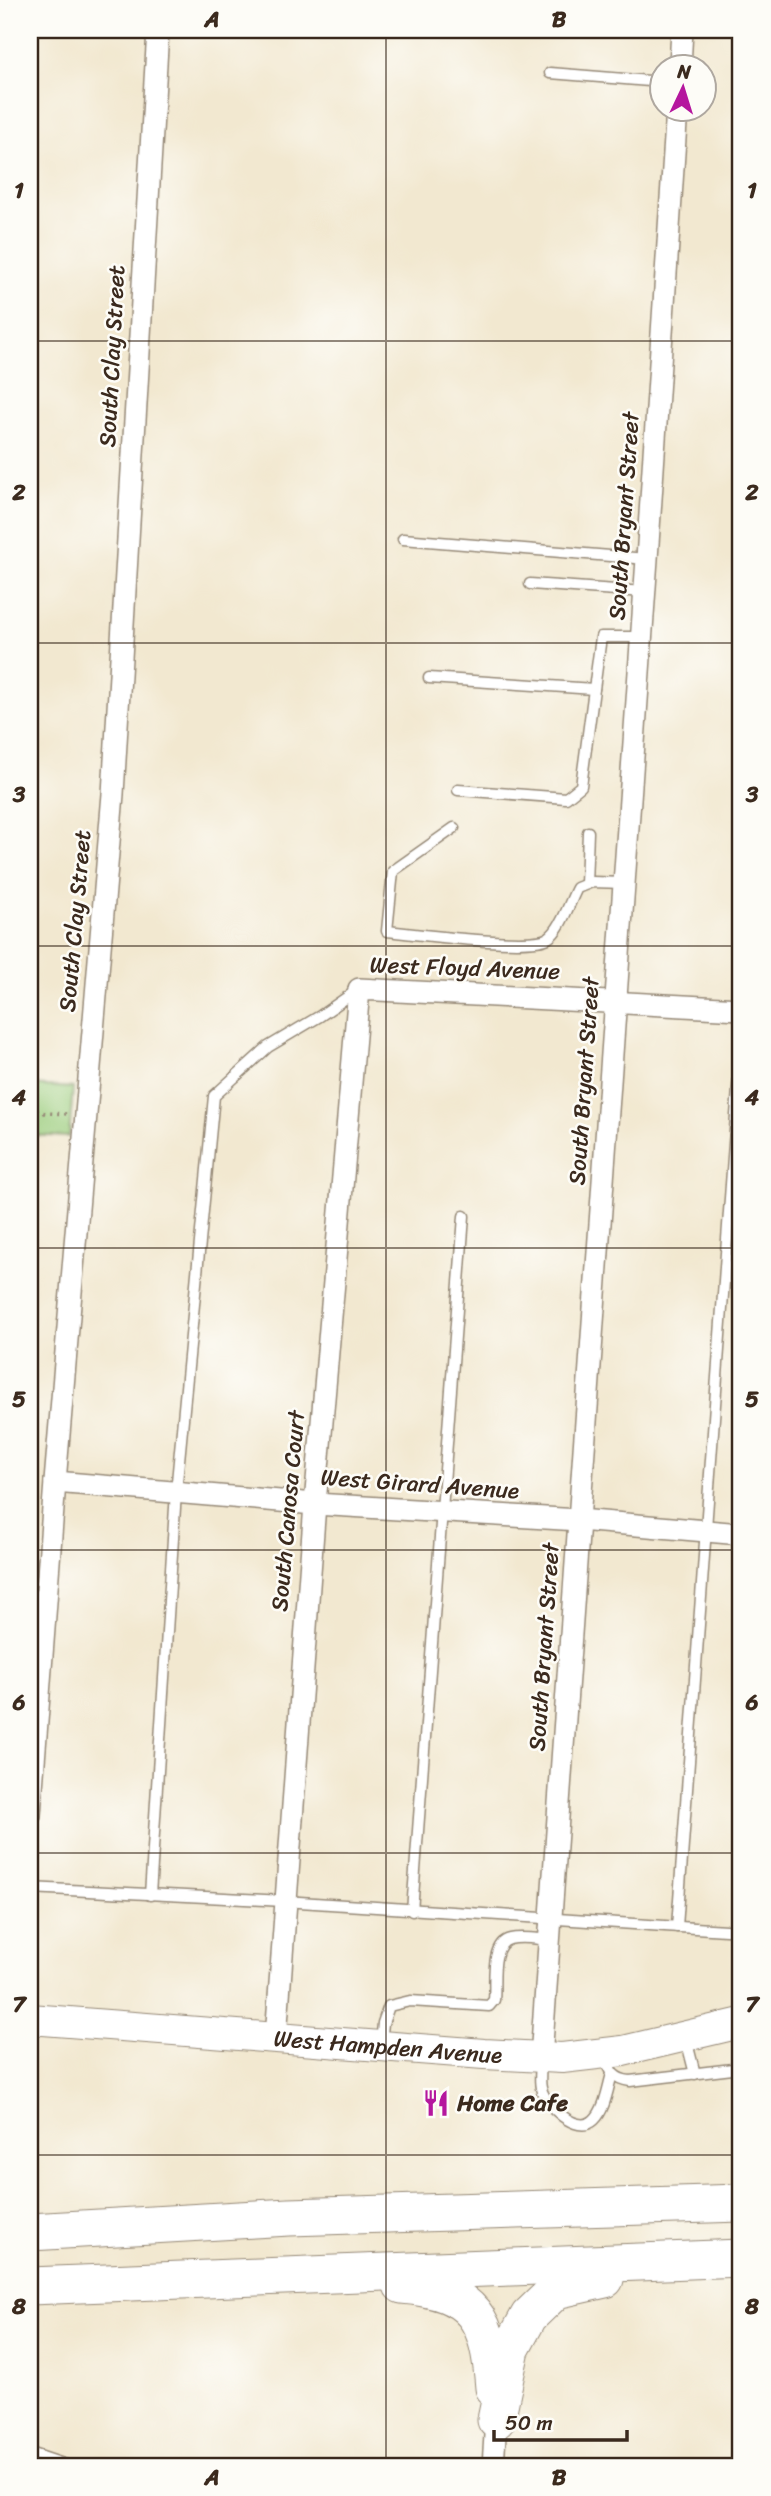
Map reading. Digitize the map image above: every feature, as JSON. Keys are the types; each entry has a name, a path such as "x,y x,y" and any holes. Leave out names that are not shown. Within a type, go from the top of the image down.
{"highway":[{"path":"30,2232 289,2217 741,2203"},
{"path":"30,2286 741,2258"},
{"path":"496,2420 511,2348 529,2316 556,2290 613,2277 741,2264"},
{"path":"282,2276 407,2285 454,2295 480,2320 487,2336 492,2353 496,2420"}],"street":[{"name":"South Clay Street","path":"30,1815 113,794 158,30"},
{"path":"681,52 682,30"},
{"name":"South Bryant Street","path":"541,2057 648,559 676,122"},
{"name":"West Floyd Avenue","path":"359,989 741,1009"},
{"name":"South Canosa Court","path":"276,2038 315,1504 359,989"},
{"name":"West Girard Avenue","path":"55,1482 315,1504 579,1520 741,1534"},
{"name":"West Hampden Avenue","path":"30,2020 608,2064 685,2036 741,2023"},
{"path":"493,2466 496,2420"}],"lane":[{"path":"550,73 648,81"},
{"path":"403,539 648,559"},
{"path":"530,584 645,592"},
{"path":"458,790 566,798 581,786 601,637 642,637"},
{"path":"429,678 594,689"},
{"path":"454,828 393,871 387,931 506,942 538,942 558,929 578,888 592,882 624,883"},
{"path":"586,884 588,832"},
{"name":"West Floyd Avenue","path":"176,1492 214,1096 268,1047 359,989"},
{"path":"677,1927 741,1047"},
{"path":"412,1910 464,1216"},
{"path":"150,1895 176,1492"},
{"path":"30,1888 284,1901 517,1917 550,1930"},
{"path":"516,1939 517,1917"},
{"path":"381,2047 385,2014 389,2006 398,2002 489,2006 494,2000 497,1952 501,1944 509,1939 550,1930 677,1927 741,1931"},
{"path":"685,2036 695,2074"},
{"path":"541,2057 540,2087 543,2094 567,2120 576,2125 585,2125 594,2120 600,2111 608,2064"},
{"path":"608,2064 620,2080 630,2081 741,2068"},
{"path":"30,2453 69,2466"}],"path":[{"path":"30,1108 45,1113 86,1115"}],"green space":[{"path":"30,1085 73,1088 69,1137 30,1135"}],"place":[{"name":"Home Cafe","path":"436,2103"}]}
